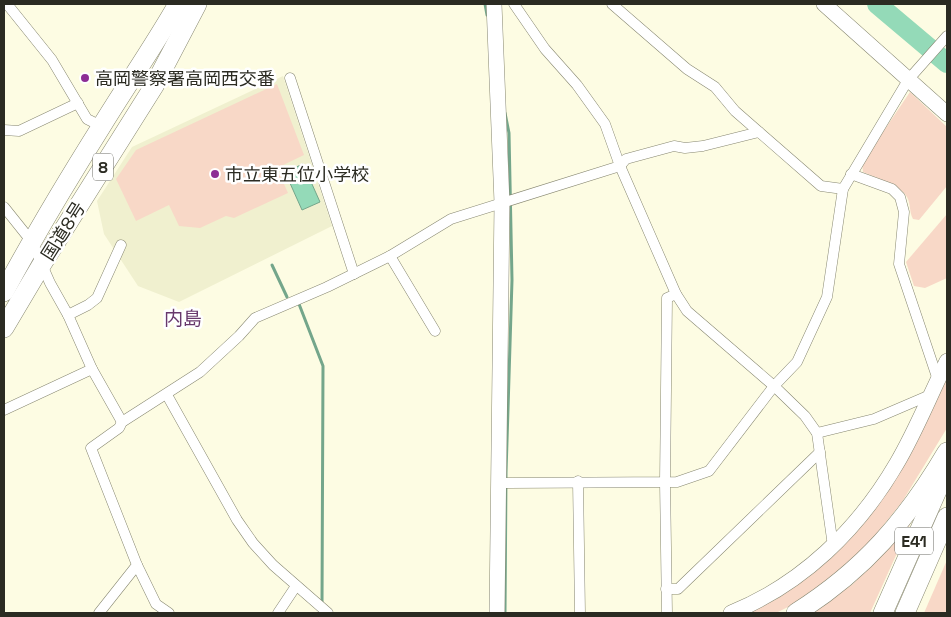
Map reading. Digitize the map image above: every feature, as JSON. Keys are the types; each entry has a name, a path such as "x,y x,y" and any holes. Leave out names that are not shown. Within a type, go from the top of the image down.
{"highway":[{"name":"国道8号","path":"4,292 101,126 178,4"},
{"name":"国道8号","path":"4,328 154,86 197,4"},
{"path":"796,613 844,580 887,538 921,494 947,452"},
{"name":"E41","path":"883,613 947,469"},
{"name":"E41","path":"906,613 947,517"},
{"path":"906,613 947,536"}],"street":[{"path":"6,4 52,60 87,119 101,126"},
{"path":"494,4 502,203 497,613"},
{"path":"514,4 545,49 577,85 605,124 620,166 676,294 687,311 774,386 805,416 817,432 833,546"},
{"path":"612,4 687,69 715,87 734,111 821,186 843,189"},
{"path":"824,4 947,114"},
{"path":"498,483 578,481 678,482 709,471 774,386 797,362 827,297 843,189 908,80 945,39"},
{"path":"290,78 354,274"},
{"path":"4,130 19,130 78,103"},
{"path":"169,613 156,604 137,565 91,448 119,428 122,422 200,372 239,336 255,318 390,256 451,219 620,166 626,159 674,146 685,148 703,146 759,132"},
{"path":"851,174 892,189 900,197 904,212 899,264 938,380"},
{"path":"4,207 32,242 50,283 68,314 92,369 122,422"},
{"path":"68,314 88,305 97,298 121,245"},
{"path":"390,256 435,331"},
{"path":"667,613 665,482 667,298 676,294"},
{"path":"731,613 778,590 809,567 833,546 861,516 897,462 947,361"},
{"path":"4,410 92,369"},
{"path":"167,394 236,520 273,565 328,613"},
{"path":"817,432 874,418 930,395"},
{"path":"666,589 678,590 820,452"},
{"path":"578,481 580,613"},
{"path":"99,613 137,565"},
{"path":"278,613 296,586"}],"shaded area":[{"name":"市立東五位小学校","path":"283,76 332,226 179,302 138,286 104,234 97,201 132,147"},
{"path":"277,84 304,155 277,168 288,193 234,218 226,216 200,228 179,226 169,205 136,221 116,179 136,150"},
{"path":"910,92 947,127 947,186 919,220 913,219 908,200 900,189 863,172 862,163"},
{"path":"303,164 320,202 302,210 285,172"},
{"path":"947,214 947,278 925,288 914,286 906,262"},
{"path":"947,376 947,428 902,502 866,547 838,575 796,603 776,613 745,613 775,600 812,572 850,536"},
{"path":"911,522 870,613 808,613 853,584"},
{"path":"947,560 947,613 924,613"}],"waterway":[{"path":"485,4 487,15"},
{"path":"877,4 947,63"},
{"path":"505,113 509,133 512,280 506,473 505,613"},
{"path":"272,265 287,297"},
{"path":"299,304 323,366 322,604"}],"place":[{"name":"高岡警察署高岡西交番","path":"85,78"},
{"name":"市立東五位小学校","path":"215,174"}],"district":[{"name":"内島","path":"183,318"}]}
